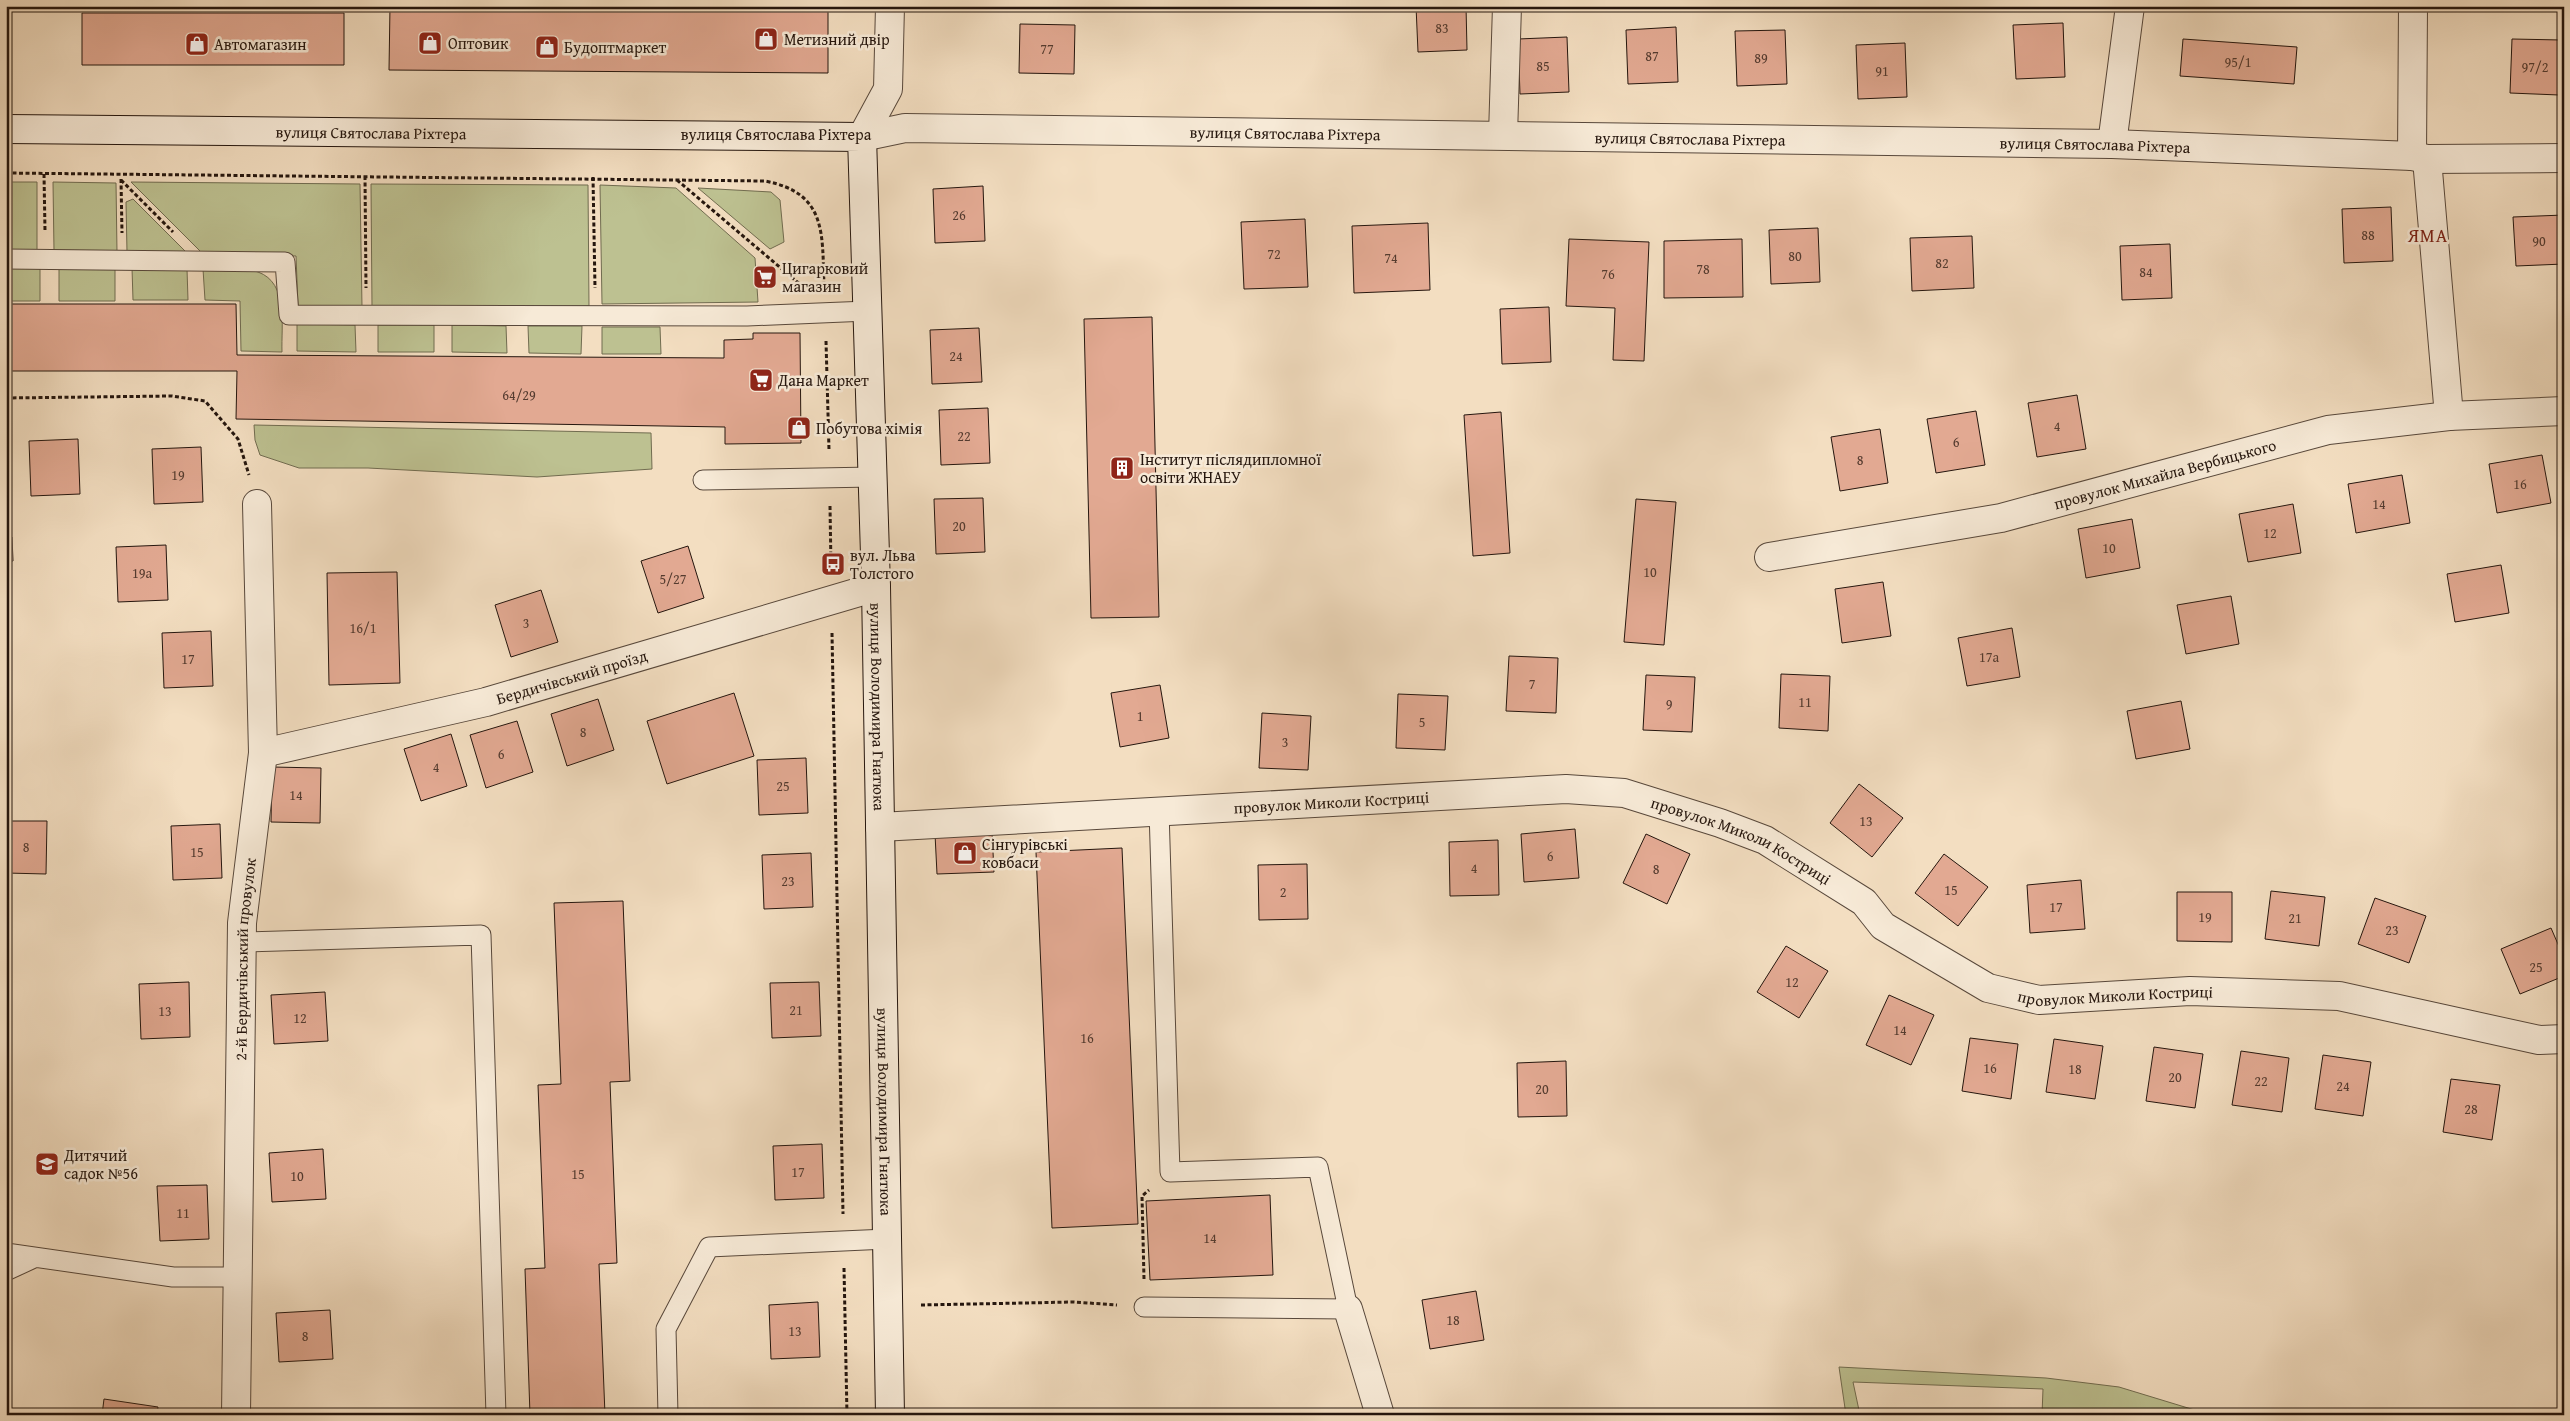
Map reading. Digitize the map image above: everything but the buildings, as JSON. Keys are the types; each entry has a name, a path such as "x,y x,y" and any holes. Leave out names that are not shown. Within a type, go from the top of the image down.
{"street":[{"path":"862,137 888,89 890,6"},
{"path":"1503,135 1507,6"},
{"path":"2112,144 2130,6"},
{"path":"2413,6 2420,158 2449,416"},
{"name":"вулиця Святослава Ріхтера","path":"6,129 862,137 905,128 2112,144 2420,158 2564,158"},
{"name":"вулиця Володимира Гнатюка","path":"862,137 876,587 890,1415"},
{"name":"провулок Михайла Вербицького","path":"1769,557 2000,518 2328,430 2449,416 2564,411"},
{"name":"2-й Бердичівський провулок","path":"236,1415 242,923 263,753 257,504"},
{"name":"Бердичівський проїзд","path":"263,753 486,702 876,587"},
{"name":"провулок Миколи Костриці","path":"880,827 1159,810 1566,789 1624,793 1720,823 1765,840 1864,902 1883,926 1988,988 2039,1000 2190,991 2338,996 2539,1040 2564,1039"},
{"path":"1348,1309 1380,1415"}],"lane":[{"path":"6,259 285,262 289,315 747,316 826,310 868,311"},
{"path":"703,480 873,477"},
{"path":"1144,1307 1348,1309 1318,1167 1170,1172 1159,810"},
{"path":"242,942 481,936 496,1415"},
{"path":"668,1415 666,1329 709,1247 888,1239"},
{"path":"6,1253 173,1277 237,1276"},
{"path":"6,1270 34,1258"}],"path":[{"path":"6,174 593,177 765,181 785,185 804,197 817,216 822,232 826,310 847,1415"},
{"path":"44,174 45,259"},
{"path":"121,174 123,260"},
{"path":"365,176 366,316"},
{"path":"593,177 596,316"},
{"path":"676,179 826,310"},
{"path":"121,180 194,253 195,261"},
{"path":"6,398 172,396 205,401 238,439 257,504"},
{"path":"889,1305 1074,1302 1144,1307 1142,1196 1170,1172"}],"green space":[{"path":"6,182 37,182 37,250 6,250"},
{"path":"53,182 116,183 117,252 54,251"},
{"path":"131,182 360,184 362,307 298,306 296,256 202,253"},
{"path":"371,184 588,185 589,306 372,307"},
{"path":"600,185 676,188 755,258 758,302 602,304"},
{"path":"698,188 771,192 780,200 784,242 770,249"},
{"path":"133,199 187,253 127,252 126,202"},
{"path":"6,267 40,268 40,301 6,301"},
{"path":"59,268 115,268 115,301 59,301"},
{"path":"132,268 187,269 188,300 133,300"},
{"path":"203,269 253,270 268,278 275,285 281,306 282,352 241,351 240,301 205,300"},
{"path":"297,324 355,325 356,352 297,351"},
{"path":"378,325 434,325 434,352 378,352"},
{"path":"452,325 506,326 507,353 452,352"},
{"path":"528,326 582,326 581,354 529,353"},
{"path":"602,327 660,327 661,354 602,354"},
{"path":"254,425 651,433 652,469 537,477 368,468 299,468 260,455 255,440"},
{"path":"1839,1367 2046,1378 2119,1387 2211,1415 2042,1415 2043,1389 1853,1382 1860,1415 1846,1415"}],"place":[{"name":"Метизний двір","path":"766,39"},
{"name":"Оптовик","path":"430,43"},
{"name":"Автомагазин","path":"197,44"},
{"name":"Будоптмаркет","path":"547,47"},
{"name":"Цигарковий магазин","path":"765,277"},
{"name":"Дана Маркет","path":"761,380"},
{"name":"Побутова хімія","path":"799,428"},
{"name":"Інститут післядипломної освіти ЖНАЕУ","path":"1122,468"},
{"name":"вул. Льва Толстого","path":"833,564"},
{"name":"Сінгурівські ковбаси","path":"965,853"},
{"name":"Дитячий садок №56","path":"47,1164"}],"district":[{"name":"ЯМА","path":"2428,235"}]}
